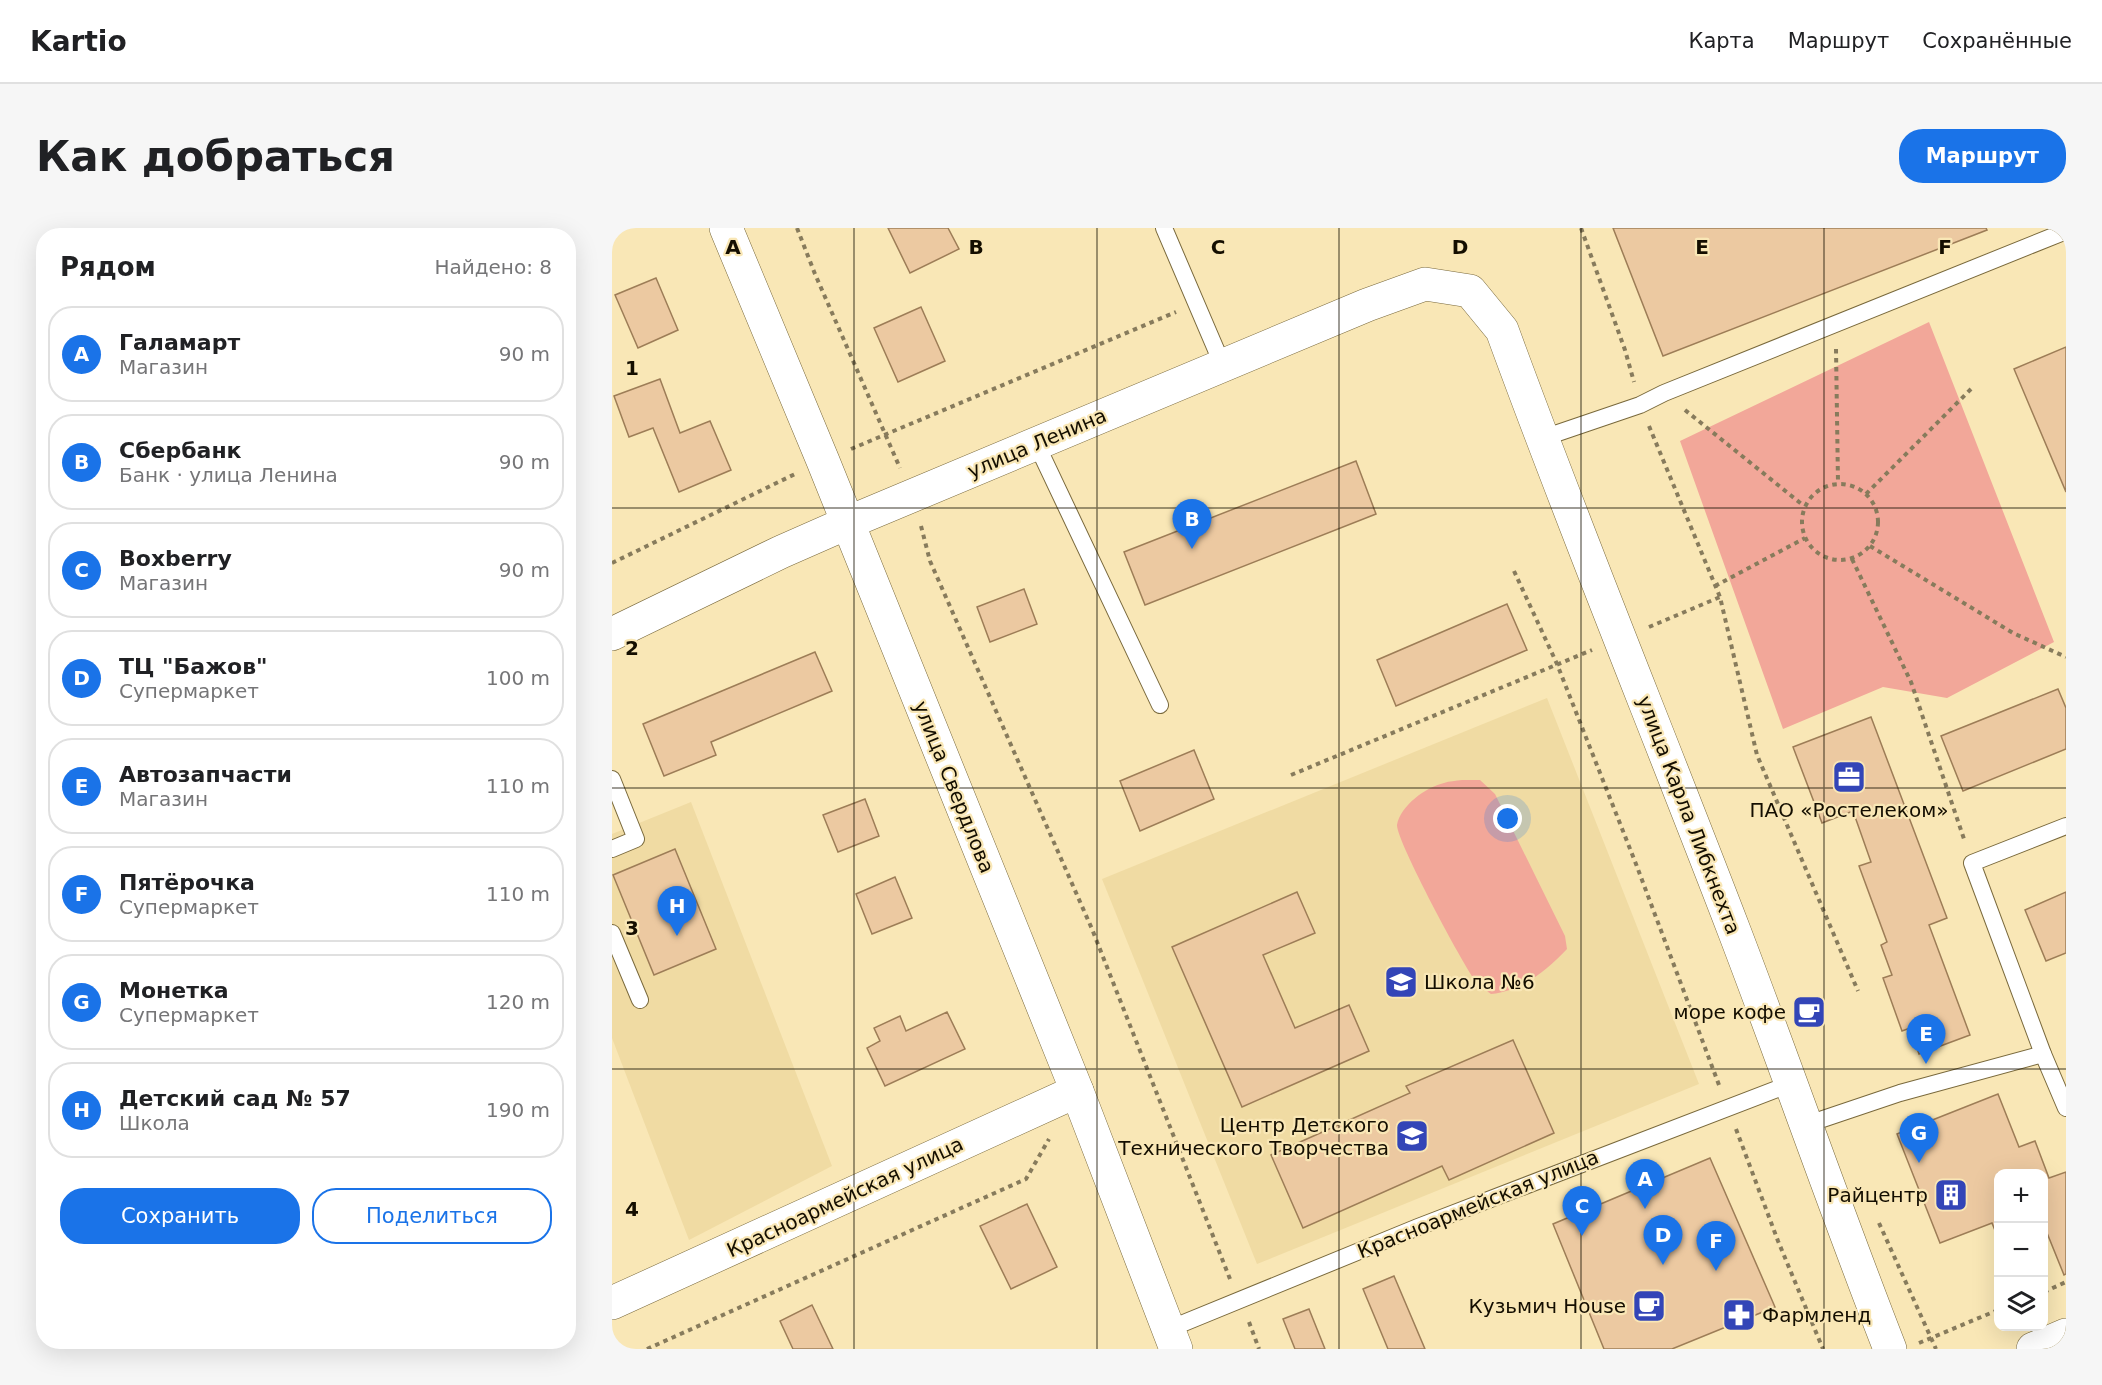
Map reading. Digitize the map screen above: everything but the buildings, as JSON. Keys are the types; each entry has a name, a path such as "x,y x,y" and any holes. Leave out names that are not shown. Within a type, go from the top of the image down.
{"street":[{"name":"улица Свердлова","path":"726,228 823,461 1077,1091 1173,1339"},
{"name":"улица Ленина","path":"612,634 781,552 847,523 1357,309 1425,284 1470,291"},
{"name":"улица Карла Либкнехта","path":"1470,291 1502,330 1688,816 1735,932 1805,1125 1902,1347"},
{"name":"Красноармейская улица","path":"612,1303 1077,1091"},
{"path":"2033,1349 2066,1335"}],"lane":[{"path":"1164,228 1223,366"},
{"path":"1543,438 1640,405 2066,231"},
{"path":"1036,443 1160,705"},
{"path":"612,779 636,839 612,849"},
{"path":"2066,826 1972,863 2043,1054 2066,1108"},
{"path":"612,933 640,1000"},
{"path":"1805,1125 1900,1093 2043,1054"},
{"name":"Красноармейская улица","path":"1173,1339 1240,1299 1429,1223 1790,1084"}],"path":[{"path":"798,228 884,434 913,495 930,561 1092,929 1259,1349"},
{"path":"1581,228 1632,374 1640,405 1720,597 1757,755 1858,991"},
{"path":"612,563 823,461 1196,304"},
{"path":"1836,323 1838,483"},
{"path":"1632,374 1665,393 1804,506"},
{"path":"1866,494 1974,386"},
{"path":"1838,483 1851,485 1866,494 1876,510 1878,522 1876,534 1870,546 1852,559 1840,561 1828,559 1816,552 1802,530 1804,506 1814,494 1838,483"},
{"path":"1715,586 1805,538"},
{"path":"1870,546 2013,633 2066,657"},
{"path":"1852,559 1911,682 1972,863"},
{"path":"1514,571 1557,664 1636,864 1778,1241 1823,1349"},
{"path":"1291,775 1720,597"},
{"path":"647,1349 1026,1179 1077,1091"},
{"path":"1878,1222 1936,1349"},
{"path":"2048,1290 2066,1282"},
{"path":"1902,1347 1931,1338 1994,1312"}],"shaded area":[{"path":"1929,322 2054,642 1947,698 1883,687 1783,729 1680,441"},
{"name":"Школа №6","path":"1547,698 1699,1084 1257,1264 1102,879"},
{"path":"1462,780 1480,780 1495,794 1565,936 1567,949 1533,979 1513,989 1491,994 1476,982 1458,952 1418,877 1397,825 1408,804 1422,793 1437,785"},
{"path":"691,802 832,1166 689,1240 612,1038 612,834"}],"place":[{"name":"Сбербанк","path":"1192,549"},
{"name":"ПАО «Ростелеком»","path":"1849,777"},
{"name":"Детский сад № 57","path":"677,936"},
{"name":"Школа №6","path":"1401,982"},
{"name":"море кофе","path":"1809,1012"},
{"name":"Автозапчасти","path":"1926,1064"},
{"name":"Центр Детского Технического Творчества","path":"1412,1136"},
{"name":"Монетка","path":"1919,1163"},
{"name":"Райцентр","path":"1951,1195"},
{"name":"Галамарт","path":"1645,1209"},
{"name":"Boxberry","path":"1582,1236"},
{"name":"ТЦ \"Бажов\"","path":"1663,1265"},
{"name":"Пятёрочка","path":"1716,1271"},
{"name":"Кузьмич House","path":"1649,1306"},
{"name":"Фармленд","path":"1739,1315"}]}
